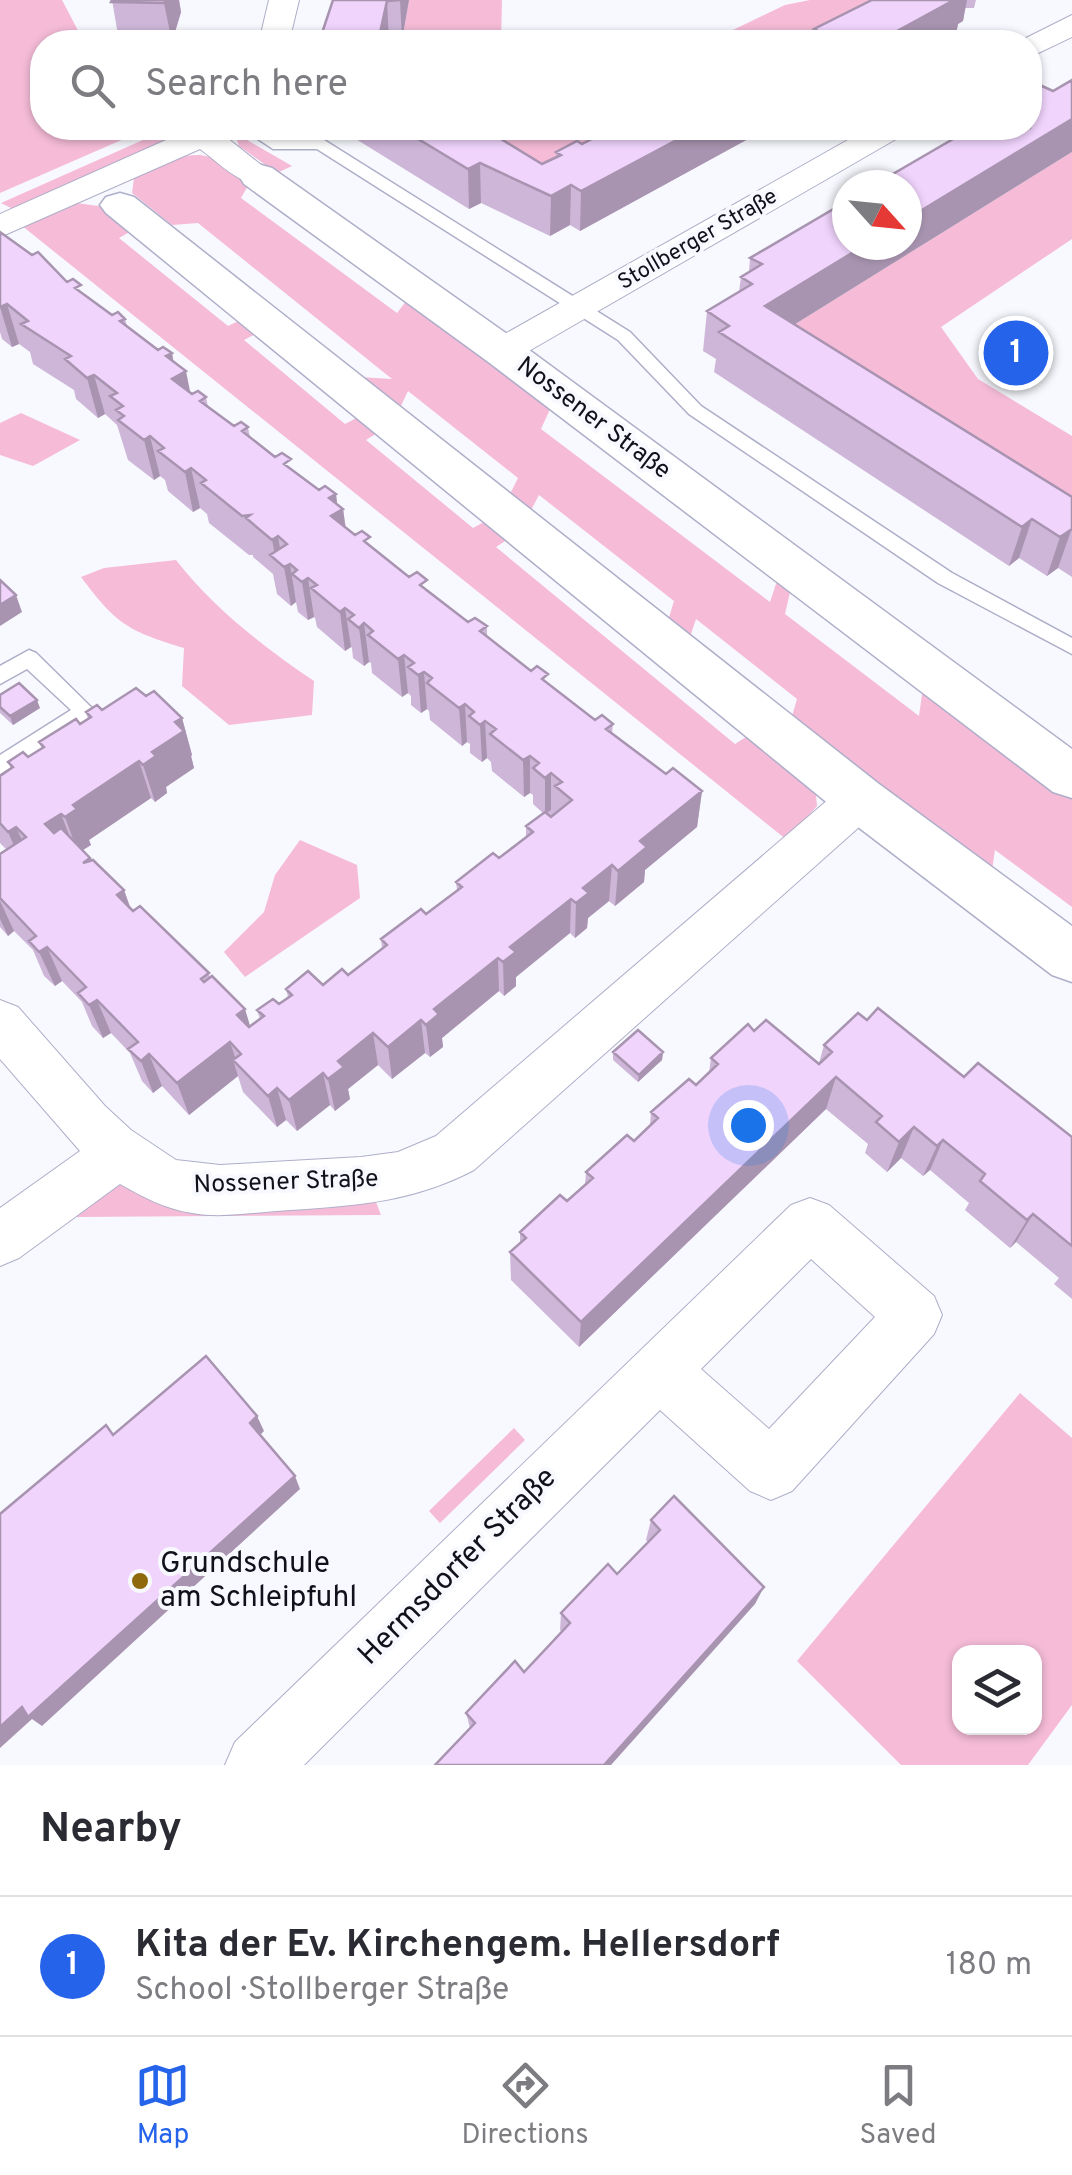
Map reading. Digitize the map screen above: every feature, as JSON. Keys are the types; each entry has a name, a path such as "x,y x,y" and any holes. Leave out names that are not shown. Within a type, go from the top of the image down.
{"street":[{"path":"277,30 284,0"},
{"path":"1042,38 1063,20"},
{"name":"Nossener Straße","path":"0,227 108,195 198,140"},
{"name":"Nossener Straße","path":"220,140 258,176 502,351 1072,778"},
{"name":"Stollberger Straße","path":"502,351 871,140"},
{"path":"108,195 860,799 1072,958"},
{"name":"Nossener Straße","path":"0,1022 120,1154 152,1176 190,1189 384,1182 420,1172 455,1153 860,799"},
{"path":"0,1240 120,1154"},
{"name":"Hermsdorfer Straße","path":"258,1765 659,1370"}],"lane":[{"path":"267,140 273,144 319,144"},
{"path":"313,140 624,336 696,410 945,578 1072,646"},
{"path":"0,676 29,658 85,712 0,766"}],"shaded area":[{"path":"0,0 62,0 78,30 30,30 30,140 121,140 0,193"},
{"path":"409,0 502,0 501,30 404,30"},
{"path":"810,0 916,0 878,30 733,30 785,5"},
{"path":"143,140 170,140 13,209 1,203"},
{"path":"237,140 247,140 292,166 277,173 239,146"},
{"path":"457,140 664,140 581,184"},
{"path":"1072,152 1072,239 941,327 978,379 1072,436 1072,545 760,346 898,260 922,260 922,245"},
{"path":"200,155 221,159 250,182 241,198 397,313 407,300 551,407 541,429 770,602 778,578 791,588 785,614 919,716 923,687 1072,793 1072,907 995,850 991,876 790,723 797,699 696,619 689,640 667,624 674,601 539,495 530,512 509,496 518,478 408,391 400,408 359,377 392,379 198,223 172,225 132,193 134,178 149,168 174,158"},
{"path":"76,203 106,207 135,229 119,238 228,326 245,318 261,331 244,340 345,424 362,415 382,430 366,440 473,528 491,518 513,536 496,547 735,744 754,732 815,785 817,806 787,840 21,225"},
{"path":"21,413 80,440 33,466 0,455 0,423"},
{"path":"176,560 240,626 314,681 312,715 229,725 182,686 184,648 125,624 104,606 81,577 104,568"},
{"path":"300,840 357,865 360,898 245,977 224,952 264,912 275,875"},
{"path":"120,1178 374,1197 381,1215 75,1217 79,1198"},
{"path":"1020,1393 1072,1438 1072,1705 1028,1765 901,1765 797,1661"},
{"path":"514,1428 525,1440 440,1523 429,1511"}],"building":[{"path":"112,0 166,0 164,3"},
{"path":"333,0 400,0 387,1 381,30 323,30"},
{"path":"872,0 954,0 899,30 814,29"},
{"path":"1072,80 1072,119 1042,137 1042,86 1053,91"},
{"path":"420,140 503,140 542,164 577,141 582,144 590,140 677,140 581,191 571,185 551,196 480,163 468,169"},
{"path":"951,140 1037,140 922,210 922,170 900,170"},
{"path":"832,210 832,260 840,260 765,306 1072,497 1072,529 1060,537 1032,519 1022,527 719,332 729,326 707,311 752,284 741,277 762,264 750,258"},
{"path":"0,232 32,255 38,252 67,282 73,279 81,285 75,288 112,315 118,312 125,319 120,321 158,350 163,347 172,353 166,356 186,371 172,379 192,394 198,391 206,397 200,401 234,426 241,422 248,427 242,431 275,457 282,453 291,459 284,464 319,490 325,486 336,494 329,498 343,509 331,516 355,535 362,531 370,537 364,541 409,577 417,572 427,580 420,585 468,622 475,618 487,626 480,631 531,671 537,666 548,674 542,679 595,720 602,715 613,724 606,729 666,774 673,768 702,791 640,841 647,847 618,871 612,865 583,888 589,893 576,903 571,899 510,947 516,952 503,962 498,958 434,1009 439,1014 426,1025 421,1020 388,1047 373,1033 338,1061 344,1067 328,1079 323,1073 289,1100 277,1088 268,1096 233,1060 241,1054 230,1042 177,1083 149,1054 141,1061 128,1049 138,1042 97,1000 89,1005 78,993 86,987 47,947 39,952 29,941 36,936 0,898 0,854 26,837 16,827 8,832 0,823 0,776 13,767 8,762 23,752 28,757 44,747 39,742 76,719 80,724 91,717 86,712 97,705 102,710 136,688 146,696 154,691 182,718 175,722 184,731 152,752 156,756 143,765 139,761 73,805 77,809 45,824 54,833 61,828 90,858 83,863 93,860 124,890 117,895 133,911 140,906 209,973 201,979 204,982 212,976 245,1009 237,1015 249,1027 264,1016 257,1010 273,999 279,1004 292,995 286,989 308,971 323,985 342,969 348,975 387,945 381,939 421,909 426,914 462,887 456,882 493,853 499,858 533,832 526,826 545,812 551,817 572,800 555,786 562,782 551,773 545,778 533,768 539,763 530,756 523,760 490,734 496,729 485,721 480,725 469,716 474,712 465,704 459,708 427,683 432,678 424,672 418,675 408,667 414,663 404,655 398,659 368,635 373,631 364,623 359,628 348,619 354,615 345,608 340,612 311,588 317,585 308,578 302,582 292,574 297,570 290,564 284,567 270,555 287,544 278,536 272,540 246,518 250,515 242,516 201,483 206,480 191,468 185,472 158,451 164,448 150,436 144,440 118,420 124,416 116,410 123,406 110,396 117,393 94,375 87,378 65,359 71,356 21,324 28,321 7,304 0,307"},
{"path":"0,580 16,595 0,605"},
{"path":"19,683 37,700 10,716 0,707 0,695"},
{"path":"878,1008 964,1077 978,1063 1072,1137 1072,1246 1033,1214 1027,1220 980,1181 985,1174 943,1140 937,1146 914,1127 899,1142 876,1122 882,1116 836,1077 581,1322 510,1252 526,1238 520,1232 560,1195 567,1201 593,1178 586,1172 627,1135 634,1141 658,1118 651,1112 689,1079 696,1085 718,1064 711,1058 748,1024 754,1031 766,1020 819,1064 832,1052 824,1045 858,1013 867,1020"},
{"path":"638,1030 663,1052 639,1075 613,1052"},
{"path":"206,1356 257,1416 250,1423 295,1476 28,1717 22,1707 0,1727 0,1514 106,1425 113,1435"},
{"path":"674,1496 764,1587 604,1765 435,1765 475,1723 466,1713 515,1661 524,1672 570,1623 561,1613 608,1564 617,1574 660,1530 651,1520"}],"place":[{"name":"Kita der Ev. Kirchengem. Hellersdorf","path":"1016,353"},
{"name":"Grundschule am Schleipfuhl","path":"140,1581"}]}
